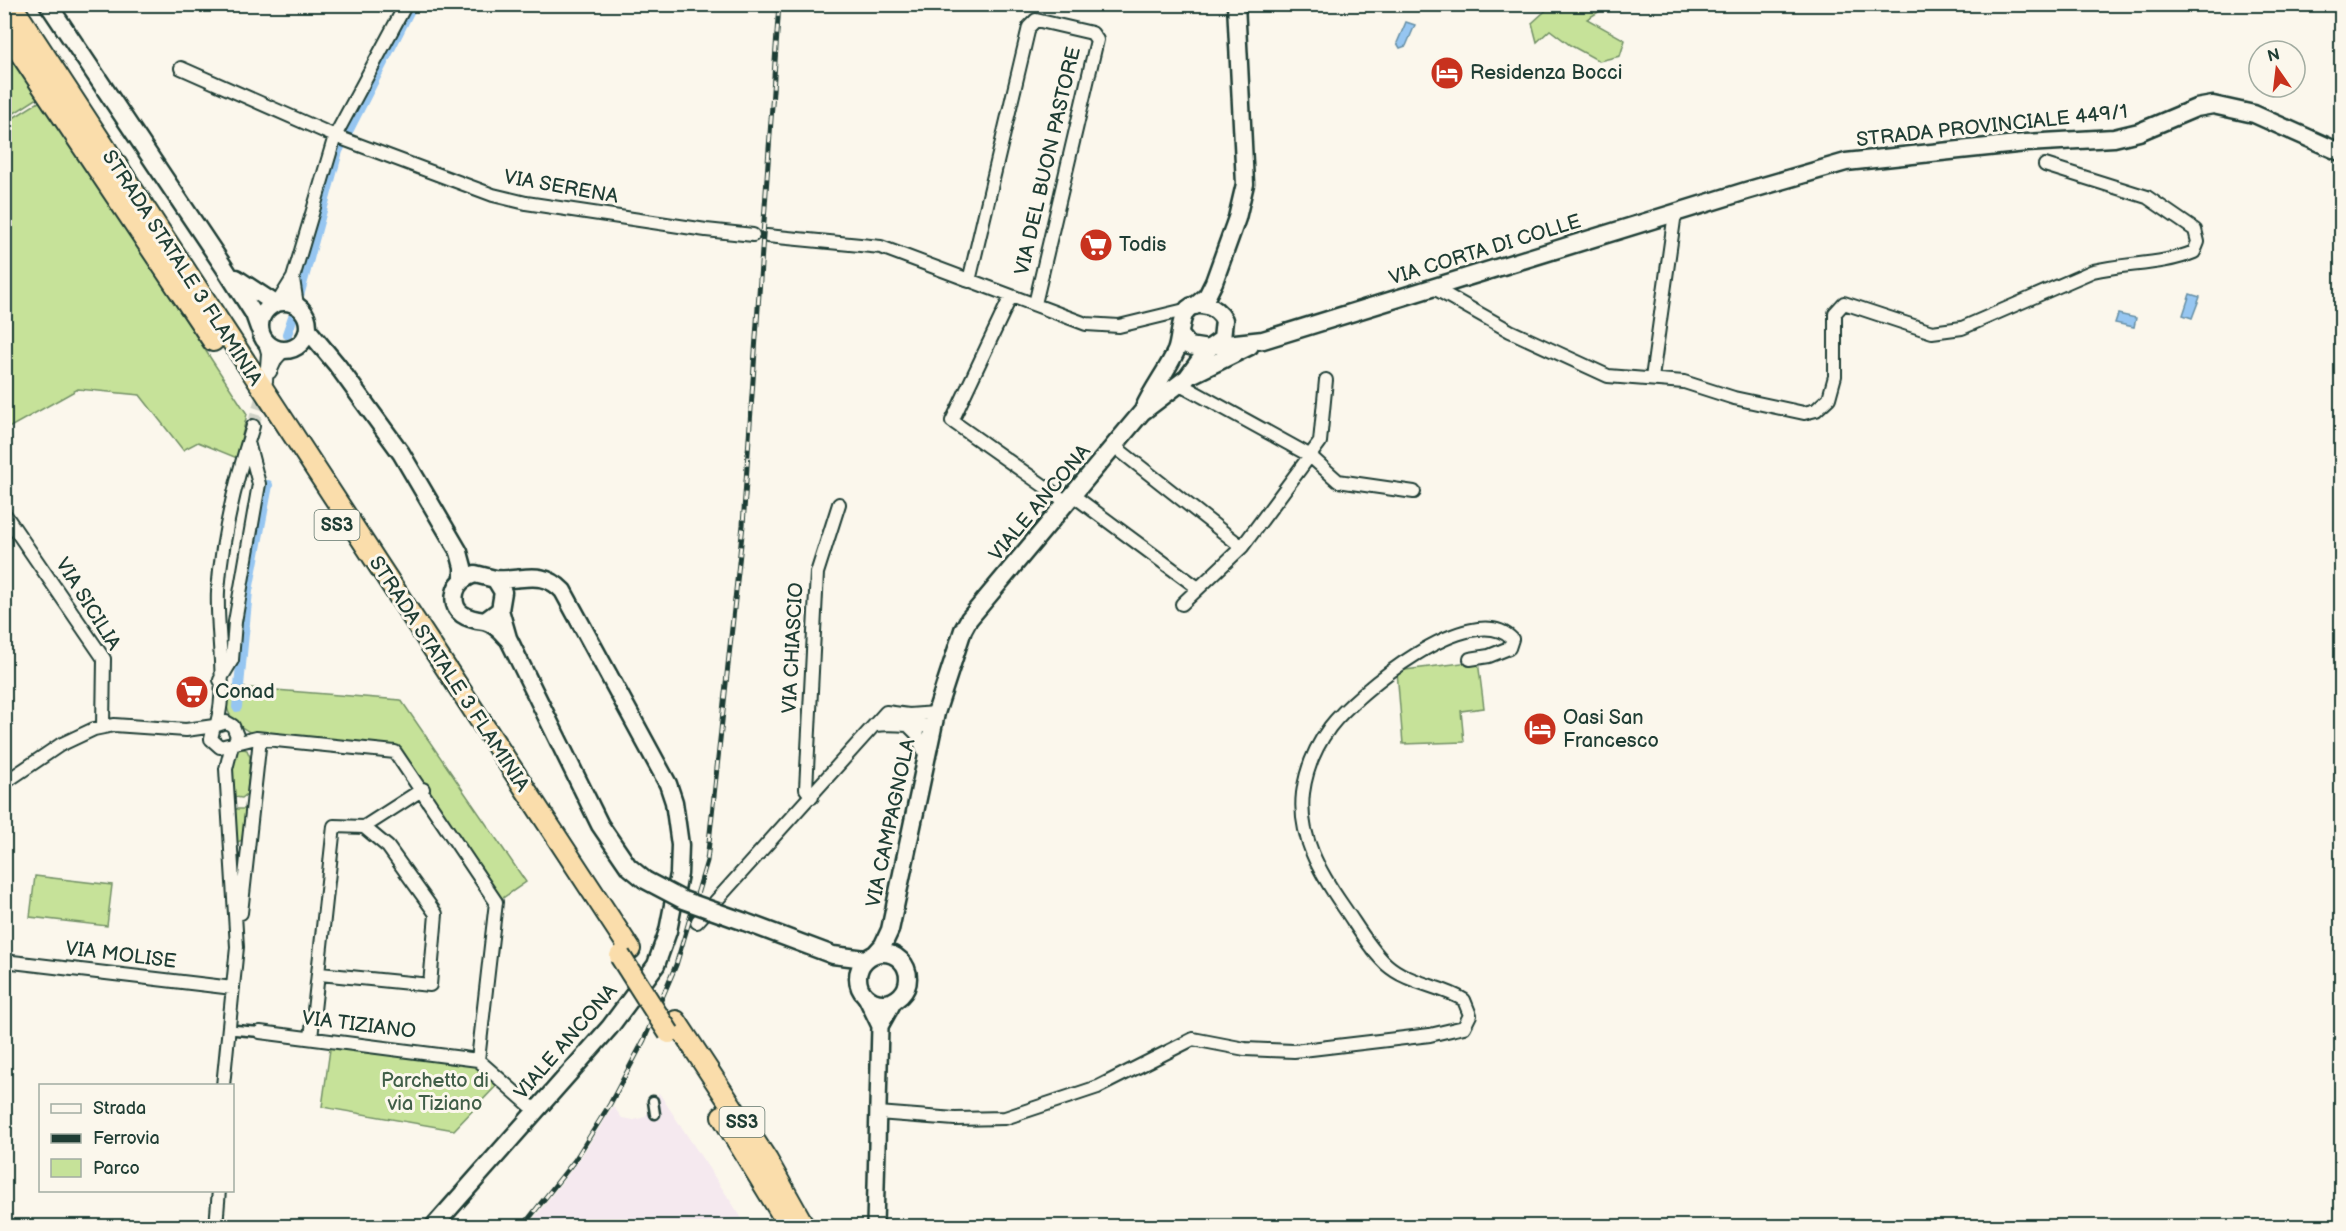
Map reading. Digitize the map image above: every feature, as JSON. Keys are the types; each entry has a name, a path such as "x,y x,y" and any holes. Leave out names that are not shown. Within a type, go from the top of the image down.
{"highway":[{"name":"STRADA STATALE 3 FLAMINIA","path":"11,4 246,368 473,707 672,1027 789,1227"},
{"name":"STRADA STATALE 3 FLAMINIA","path":"4,28 625,953"},
{"name":"STRADA STATALE 3 FLAMINIA","path":"672,1027 767,1160 804,1227"}],"main road":[{"path":"1214,282 1224,332 1213,347 1189,346 1180,332 1181,318 1207,296 1214,282 1237,218 1245,184 1236,4"},
{"path":"51,10 224,267 254,314 262,335 277,349 307,351 337,365"},
{"name":"STRADA PROVINCIALE 449/1","path":"1709,202 1846,162 2026,143 2126,136 2206,106 2224,106 2254,114 2342,153"},
{"name":"VIA CORTA DI COLLE","path":"1213,347 1268,338 1709,202"},
{"path":"224,267 245,287 276,302 297,305 306,316 308,330 337,365 401,453 459,552 463,567 463,580 455,594 458,609 469,620 485,621 508,638"},
{"path":"262,335 262,313 276,302"},
{"path":"1192,308 1210,306 1221,317"},
{"name":"VIA CORTA DI COLLE","path":"1221,317 1240,333 1268,338"},
{"path":"287,350 302,342 308,330"},
{"name":"VIALE ANCONA","path":"1175,383 1176,351 1180,332"},
{"name":"VIALE ANCONA","path":"1175,383 1268,338"},
{"name":"VIALE ANCONA","path":"969,620 1142,412 1213,347"},
{"path":"459,552 500,585 508,638 600,825 628,866 645,880 683,900 832,955 866,962 894,955"},
{"path":"463,580 489,576"},
{"name":"VIALE ANCONA","path":"435,1227 610,1027 656,965 668,932 679,874 678,823 668,784 563,591 548,579 489,576"},
{"path":"485,621 502,605 520,579"},
{"name":"VIA CAMPAGNOLA","path":"866,997 861,990 866,962 884,945 890,930 934,719 949,666 969,620"},
{"name":"VIA CAMPAGNOLA","path":"890,930 894,955 906,966 909,974 906,990 894,1001"},
{"path":"866,997 879,1003 894,1001"}],"street":[{"path":"276,302 293,278 335,136 406,4"},
{"name":"VIA DEL BUON PASTORE","path":"969,280 1029,27 1036,20 1092,33 1097,40 1035,304"},
{"name":"VIA SERENA","path":"181,68 335,136 493,195 526,203 753,235"},
{"path":"1434,288 1509,331 1608,376 1684,382 1734,398 1804,413 1816,410 1829,398 1835,376 1835,313 1844,303 1932,332 1962,328 2093,271 2180,258 2194,252 2198,242 2195,230 2147,197 2045,165"},
{"path":"1652,378 1675,213"},
{"path":"767,236 881,247 1086,324 1105,327 1119,326 1192,308"},
{"path":"293,278 297,305"},
{"path":"1011,296 952,421 1071,499 1198,588"},
{"path":"1154,316 1170,321 1180,332"},
{"path":"262,335 268,352 266,381 276,359 287,350"},
{"path":"1182,604 1242,547 1320,441 1326,380"},
{"path":"1175,383 1309,455 1338,481 1414,492"},
{"path":"226,769 210,734 215,725 221,701 218,590 228,520 253,426"},
{"path":"220,681 232,660 235,622 259,484 248,442"},
{"path":"1114,447 1242,547"},
{"name":"VIA CHIASCIO","path":"812,797 806,789 816,581 839,504"},
{"name":"VIA SICILIA","path":"4,513 104,659 103,726"},
{"path":"878,1113 955,1119 1005,1118 1098,1087 1193,1039 1245,1049 1294,1052 1430,1035 1464,1027 1470,1015 1464,1000 1396,972 1363,937 1317,865 1305,828 1303,794 1313,756 1332,724 1410,656 1429,645 1477,629 1492,627 1504,630 1512,639 1509,648 1470,659"},
{"path":"221,701 237,736 226,769 237,947"},
{"name":"VIA CAMPAGNOLA","path":"875,725 886,712 934,719"},
{"name":"VIA CAMPAGNOLA","path":"875,725 894,722 908,725 934,719"},
{"path":"4,783 60,745 84,732 103,726 186,730 215,725 233,726 258,739"},
{"path":"697,922 875,725"},
{"path":"908,725 917,734 926,757"},
{"path":"186,730 224,748 258,739 395,752 423,789 496,903 478,1060 535,1110"},
{"path":"224,1084 258,739"},
{"path":"311,1038 320,974 334,826 364,826 423,789"},
{"path":"320,974 430,986 436,914 388,848 364,826"},
{"name":"VIA MOLISE","path":"4,961 232,988"},
{"name":"VIA CAMPAGNOLA","path":"866,997 880,1026"},
{"name":"VIA CAMPAGNOLA","path":"875,1227 880,1026 885,1012 894,1001"},
{"name":"VIA TIZIANO","path":"235,1030 478,1060"},
{"path":"653,1101 655,1114"},
{"path":"216,1227 219,1192"}],"shaded area":[{"path":"659,1093 747,1226 528,1226 579,1160 613,1106 622,1118 634,1120 645,1117"}],"green space":[{"path":"1553,4 1602,5 1600,11 1587,19 1625,40 1620,56 1599,61 1570,45 1550,30 1537,42 1532,23"},
{"path":"4,43 41,96 5,119 4,119"},
{"path":"42,100 247,414 237,458 198,442 183,450 140,395 78,389 5,430 5,123"},
{"path":"1478,661 1484,708 1461,711 1464,742 1403,744 1397,671"},
{"path":"225,686 401,700 526,882 497,902 397,750 257,736 241,727 231,717 226,705"},
{"path":"240,748 247,750 250,757 247,794 242,798 235,797 232,793 230,756 233,750"},
{"path":"233,809 246,809 242,840 238,842 235,840"},
{"path":"35,876 112,885 107,926 30,917"},
{"name":"Parchetto di via Tiziano","path":"331,1042 473,1065 497,1085 454,1130 322,1107"}],"water":[{"path":"1406,22 1415,25 1406,46 1400,48 1397,43"},
{"path":"2190,294 2200,297 2192,318 2183,315"},
{"path":"2118,314 2136,318 2134,327 2115,323"}],"waterway":[{"path":"299,296 338,151 413,4"},
{"path":"287,334 295,311"},
{"path":"237,707 248,591 268,485"}],"tunnel":[{"path":"253,426 264,388"}],"railway":[{"path":"523,1226 575,1160 610,1104 644,1040 676,965 707,861 743,525 779,4"}],"place":[{"name":"Residenza Bocci","path":"1447,73"},
{"name":"Todis","path":"1096,245"},
{"name":"Conad","path":"192,692"},
{"name":"Oasi San Francesco","path":"1540,729"}]}
